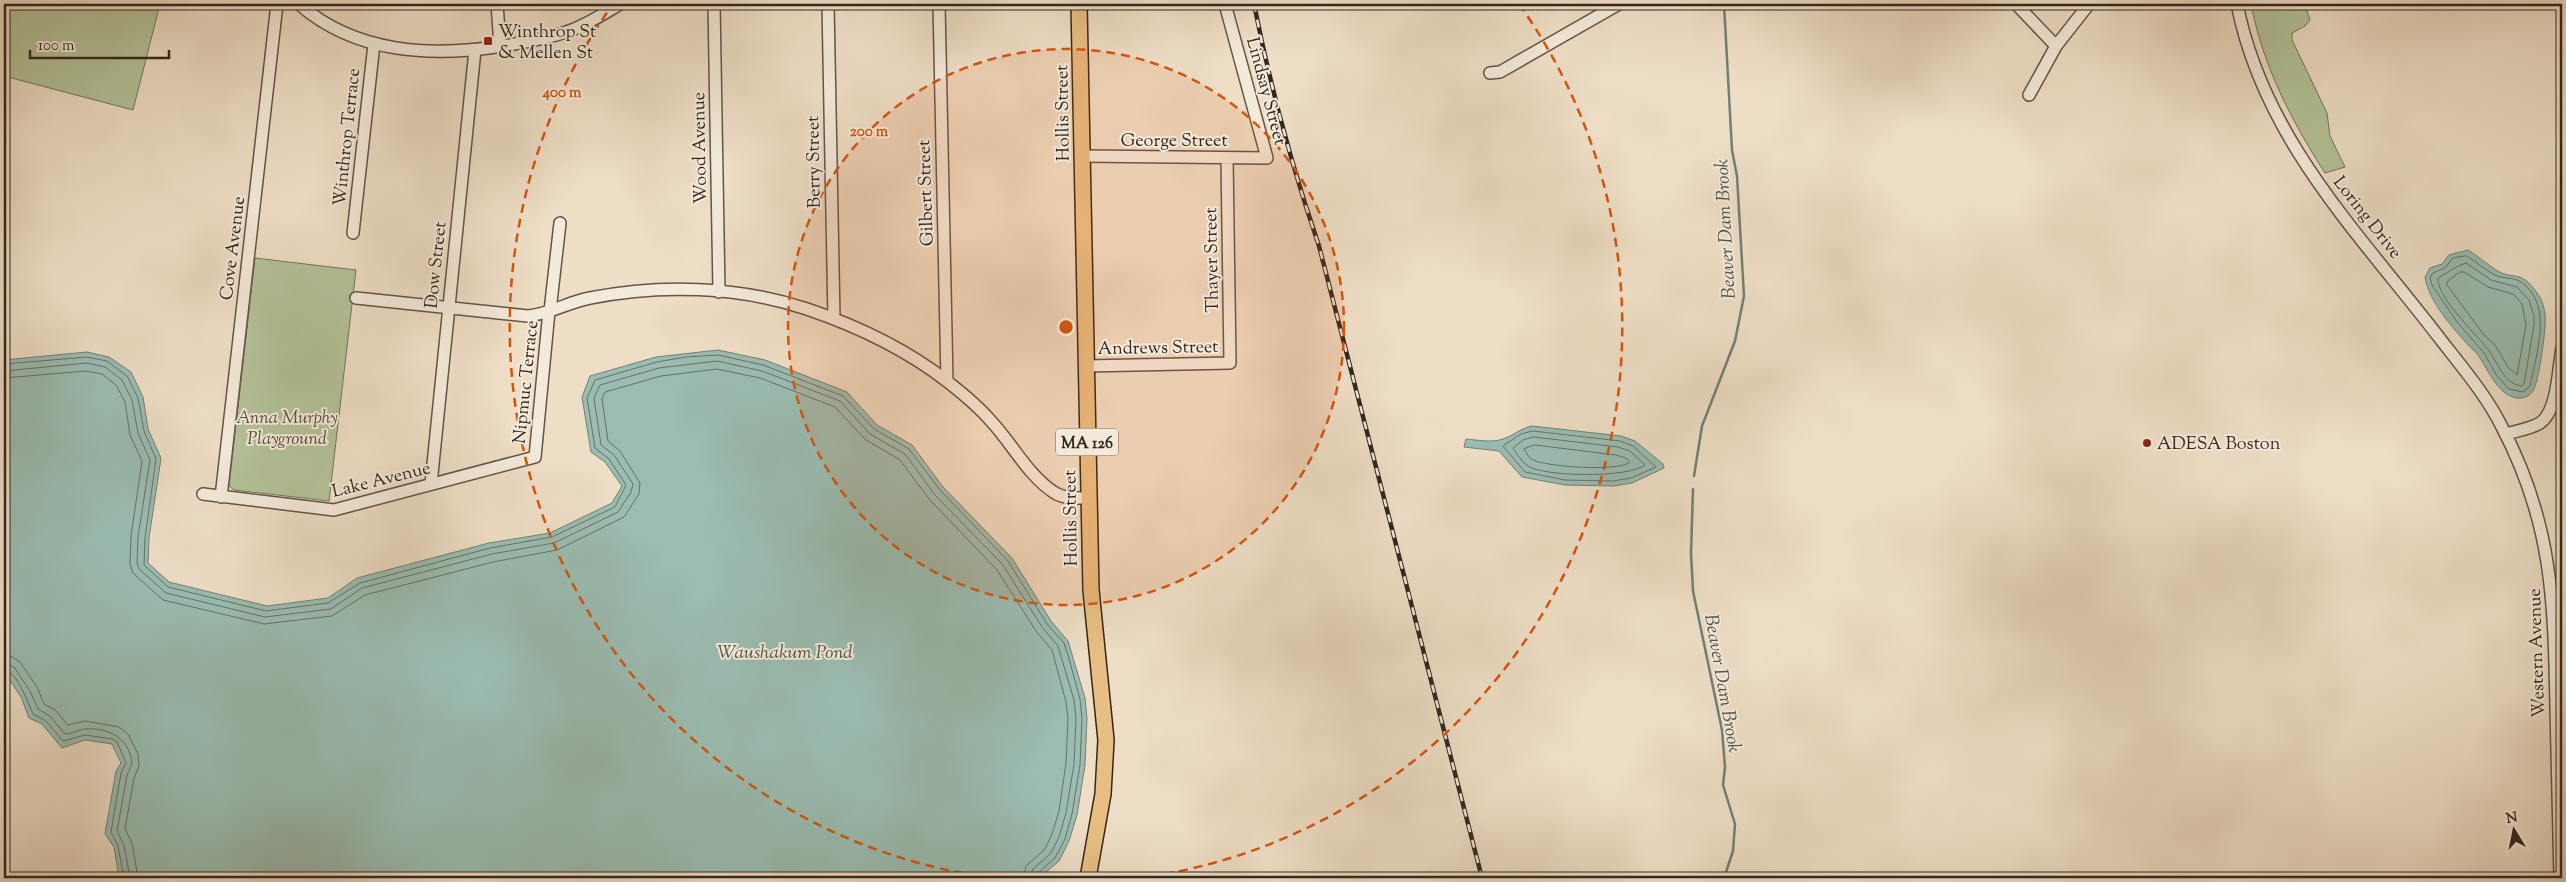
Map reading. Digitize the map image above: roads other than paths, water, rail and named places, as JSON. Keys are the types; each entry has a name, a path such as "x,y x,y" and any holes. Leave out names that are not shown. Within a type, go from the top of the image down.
{"main road":[{"name":"Hollis Street","path":"1079,4 1088,498 1092,611 1106,740 1103,794 1088,878"}],"street":[{"name":"Cove Avenue","path":"221,497 277,4"},
{"path":"299,4 341,33 374,44 425,51 475,50 538,40 568,32 620,4"},
{"path":"497,4 500,46"},
{"name":"Wood Avenue","path":"714,4 718,292"},
{"name":"Berry Street","path":"828,4 834,319"},
{"name":"Gilbert Street","path":"938,4 947,381"},
{"name":"Lindsay Street","path":"1225,4 1267,158"},
{"path":"1490,73 1500,72 1619,4"},
{"path":"2016,4 2056,46"},
{"path":"2029,95 2056,46 2089,4"},
{"name":"Loring Drive","path":"2237,4 2248,51 2259,81 2294,149 2474,383 2506,434"},
{"name":"Winthrop Terrace","path":"354,234 374,44"},
{"name":"Dow Street","path":"431,484 475,50"},
{"name":"George Street","path":"1082,156 1267,158"},
{"name":"Thayer Street","path":"1227,158 1230,362"},
{"name":"Nipmuc Terrace","path":"535,457 560,223"},
{"path":"356,298 528,316 550,311 584,299 637,291 676,289 718,292 778,302 834,319 896,348 947,381 990,419 1042,483 1057,494 1070,498 1088,498"},
{"path":"2506,434 2535,425 2548,414 2552,405 2562,348"},
{"name":"Andrews Street","path":"1086,366 1230,362"},
{"name":"Western Avenue","path":"2506,434 2535,508 2551,581 2560,878"},
{"name":"Lake Avenue","path":"203,494 326,510 341,509 535,457"}],"water":[{"path":"2468,250 2496,270 2526,280 2541,300 2545,311 2542,352 2534,389 2526,397 2514,398 2507,395 2501,389 2477,354 2449,323 2431,296 2427,286 2425,277 2430,268 2442,264 2449,255"},
{"name":"Waushakum Pond","path":"718,350 765,360 847,392 877,425 912,445 943,487 1012,558 1051,621 1068,641 1085,698 1087,718 1085,765 1077,815 1069,841 1059,861 1039,878 119,878 114,847 105,834 116,771 121,763 112,744 85,740 62,748 42,724 29,718 21,697 4,671 4,360 87,352 109,357 131,372 143,397 148,429 161,458 149,538 148,563 169,582 267,606 328,598 357,578 489,543 550,533 612,503 622,486 605,462 591,452 582,397 590,376 656,357"},
{"path":"1532,426 1621,436 1635,441 1663,464 1664,468 1632,483 1614,486 1565,485 1522,477 1499,451 1464,447 1466,439 1494,441 1507,438"}],"waterway":[{"name":"Beaver Dam Brook","path":"1694,476 1702,426 1735,341 1744,296 1737,176 1732,150 1724,4"},
{"name":"Beaver Dam Brook","path":"1693,489 1691,553 1693,591 1722,730 1725,767 1723,785 1735,824 1733,851 1724,878"}],"railway":[{"path":"1254,4 1282,126 1319,246 1482,878"}],"place":[{"name":"Winthrop St & Mellen St","path":"488,41"},
{"name":"ADESA Boston","path":"2147,443"}],"park label":[{"name":"Anna Murphy Playground","path":"287,427"}]}
